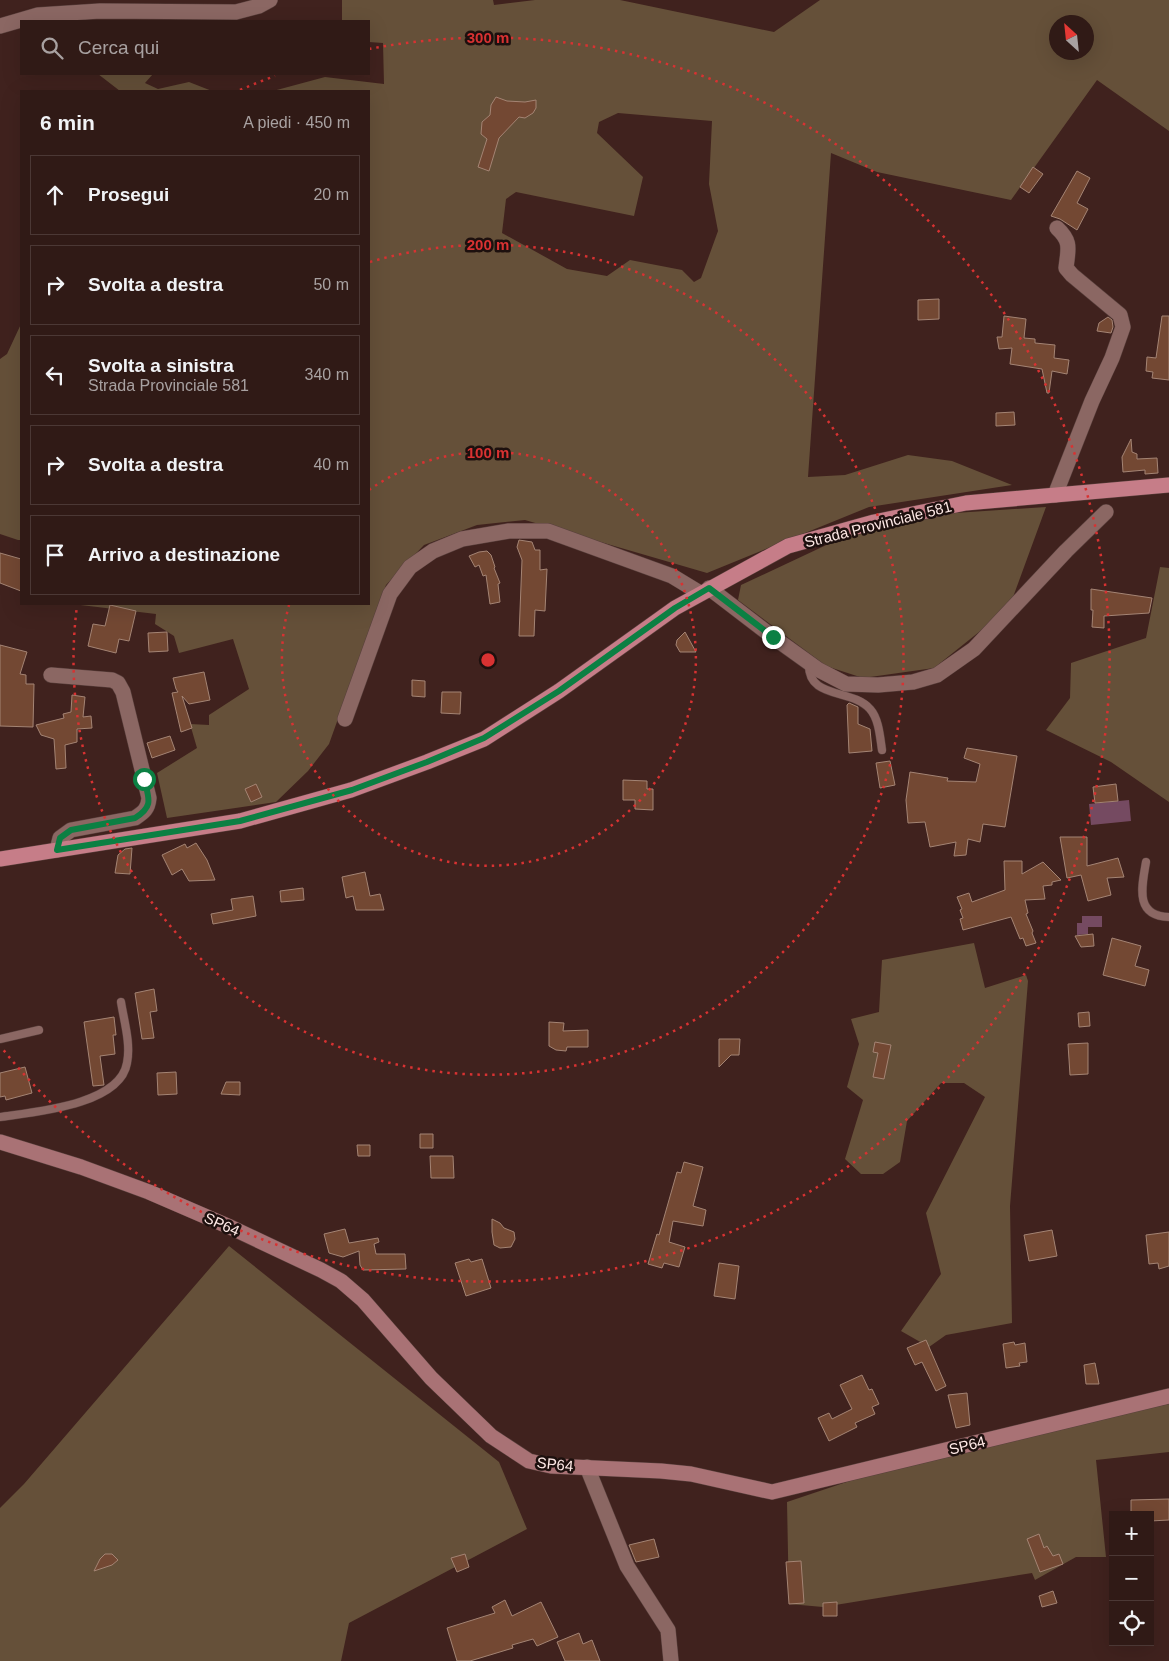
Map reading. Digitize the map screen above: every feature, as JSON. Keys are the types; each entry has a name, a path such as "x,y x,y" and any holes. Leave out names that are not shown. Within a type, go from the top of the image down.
{"main road":[{"name":"Strada Provinciale 581","path":"0,859 240,821 352,790 427,762 484,738 559,691 675,608 788,546 874,522 966,503 1169,485"}],"street":[{"path":"21,20 38,15 100,11 236,12 259,6 270,0"},
{"path":"0,26 20,20"},
{"path":"1055,495 1123,327 1120,315 1066,268 1068,245 1066,237 1057,228"},
{"path":"345,719 390,594 410,567 433,551 462,539 509,531 548,531 672,576 705,591 819,670 846,684 878,685 913,682 937,675 974,649 1066,550 1106,512"},
{"path":"51,675 112,680 118,683 124,692 149,798 148,807 135,818 71,830 60,838 57,850"},
{"name":"SP64","path":"0,1142 81,1167 149,1192 230,1227 341,1281 364,1300 431,1378 491,1436 528,1461 551,1466 691,1474 772,1492 1169,1396"},
{"path":"587,1467 628,1566 668,1630 672,1661"}],"lane":[{"path":"809,663 809,672 820,688 859,701 869,707 875,716 882,750"},
{"path":"1146,862 1142,900 1146,908 1156,914 1169,917"},
{"path":"0,1117 40,1111 82,1101 105,1092 113,1085 122,1076 127,1063 126,1033 121,1002"},
{"path":"0,1038 38,1030"}],"shaded area":[{"path":"342,0 493,0 494,5 535,0 620,0 774,32 820,0 1169,0 1169,131 1097,80 1011,200 877,172 831,153 808,477 845,475 908,455 952,461 1012,485 869,507 707,573 525,520 477,525 424,545 386,585 329,744 308,771 276,802 167,818 157,773 197,748 190,724 209,725 209,715 249,689 233,639 179,653 174,636 155,624 156,614 80,605 370,605 370,90 277,90 325,77 384,84 383,43 370,42 370,20 342,20","holes":["618,113 712,121 709,184 718,231 701,278 694,282 682,270 630,260 607,276 567,269 502,233 506,199 516,192 634,216 643,177 597,133 599,122"]},
{"path":"99,75 152,75 145,83 158,89 189,82 209,90 119,90"},
{"path":"20,326 20,540 0,534 0,359 7,354"},
{"path":"1046,507 1009,608 934,668 863,678 826,666 738,600 741,585 837,540 940,514"},
{"path":"1160,567 1169,568 1169,802 1111,762 1046,730 1070,698 1071,663 1146,638"},
{"path":"1129,800 1131,821 1091,825 1089,804"},
{"path":"1082,916 1102,916 1102,927 1088,927 1088,934 1077,935 1077,923 1082,923"},
{"path":"974,943 985,988 1026,975 1028,981 1010,1206 1012,1323 946,1335 929,1347 901,1331 941,1274 926,1213 985,1097 964,1083 941,1083 907,1121 900,1162 883,1174 861,1174 845,1159 863,1100 847,1087 859,1044 851,1019 879,1012 882,960"},
{"path":"229,1246 499,1462 527,1529 349,1623 341,1661 0,1661 0,1508 24,1484"},
{"path":"1169,1404 1169,1452 1096,1460 1106,1557 1076,1557 1035,1580 1032,1573 823,1607 789,1604 787,1502 930,1454"}],"building":[{"path":"496,97 507,101 525,102 536,100 536,108 533,113 525,118 519,117 499,138 489,171 478,167 487,139 481,134 482,122 490,115 491,105"},
{"path":"1033,167 1043,174 1029,193 1020,187"},
{"path":"1077,171 1090,178 1077,203 1088,209 1077,230 1060,219 1051,216"},
{"path":"939,299 939,319 918,320 918,300"},
{"path":"1004,316 1026,319 1024,338 1035,339 1035,343 1055,345 1054,358 1069,360 1067,374 1052,371 1049,393 1047,393 1042,369 1010,364 1012,348 999,349 997,337 1002,337"},
{"path":"1162,316 1169,316 1169,380 1152,378 1153,372 1146,371 1147,357 1156,358"},
{"path":"1108,317 1112,320 1113,327 1111,333 1097,331 1099,323"},
{"path":"1014,412 1015,425 996,426 996,413"},
{"path":"1131,439 1132,452 1137,454 1137,459 1157,458 1158,473 1145,474 1145,470 1123,472 1122,457"},
{"path":"519,540 532,542 535,550 540,550 540,570 547,569 545,611 535,610 534,636 519,636 522,560 517,547"},
{"path":"487,551 491,555 500,583 498,584 500,602 490,604 486,575 483,576 479,565 475,567 469,556"},
{"path":"0,553 20,559 20,591 0,583"},
{"path":"1091,589 1152,598 1149,613 1104,616 1104,628 1092,627"},
{"path":"110,605 136,611 129,641 119,639 116,653 88,646 93,624 105,626"},
{"path":"167,632 168,651 149,652 148,633"},
{"path":"685,632 696,652 680,652 676,645 677,640"},
{"path":"0,645 27,652 20,674 26,675 26,684 34,684 33,727 0,726"},
{"path":"204,672 210,700 189,704 182,696 192,728 181,732 172,693 178,692 173,678"},
{"path":"412,680 425,681 425,697 412,696"},
{"path":"442,692 461,692 460,714 441,713"},
{"path":"72,695 85,697 83,717 91,716 92,728 77,729 77,742 65,745 66,768 56,769 54,739 41,735 36,725 64,718 63,714 71,712"},
{"path":"849,703 858,707 858,724 870,729 872,751 849,753 847,705"},
{"path":"170,736 175,750 152,758 147,743"},
{"path":"967,748 1017,756 1005,827 983,824 980,842 968,839 966,855 954,856 956,842 930,847 925,822 908,823 906,800 910,772 948,778 947,781 976,782 980,764 964,758"},
{"path":"890,761 895,785 880,788 876,763"},
{"path":"623,780 647,781 647,789 653,789 653,810 635,809 635,800 623,800"},
{"path":"256,784 262,797 251,802 245,789"},
{"path":"1116,784 1118,801 1095,803 1093,787"},
{"path":"1060,837 1087,837 1087,866 1118,858 1124,877 1107,878 1111,895 1088,901 1081,875 1067,878"},
{"path":"196,843 207,860 215,880 189,881 182,869 172,875 162,855 185,844 187,848"},
{"path":"132,848 130,874 115,873 118,855 125,849"},
{"path":"1004,861 1022,861 1022,874 1043,862 1061,880 1052,882 1052,885 1043,886 1045,899 1025,900 1028,913 1026,914 1036,943 1026,946 1023,938 1020,939 1011,917 963,930 960,919 963,918 960,910 962,909 957,897 969,893 972,902 1005,890"},
{"path":"365,872 370,896 380,894 384,910 356,910 353,896 346,898 342,877"},
{"path":"303,888 304,900 281,902 280,891"},
{"path":"253,896 256,916 213,924 211,914 233,910 231,899"},
{"path":"1093,934 1094,946 1081,947 1075,936"},
{"path":"1112,938 1141,946 1135,966 1149,970 1145,986 1103,975"},
{"path":"154,989 157,1011 150,1012 154,1038 142,1039 135,993"},
{"path":"1089,1012 1090,1026 1079,1027 1078,1013"},
{"path":"114,1017 116,1035 113,1035 115,1054 100,1056 104,1085 93,1086 84,1022"},
{"path":"549,1022 564,1023 563,1031 588,1030 588,1047 567,1047 566,1051 556,1050 549,1046"},
{"path":"719,1039 740,1039 739,1055 731,1055 719,1067"},
{"path":"875,1042 891,1045 884,1079 873,1077 878,1053 873,1052"},
{"path":"1088,1043 1088,1074 1070,1075 1068,1044"},
{"path":"25,1067 32,1093 6,1100 5,1096 0,1097 0,1073"},
{"path":"176,1072 177,1094 158,1095 157,1073"},
{"path":"226,1082 240,1082 240,1095 221,1094"},
{"path":"420,1134 433,1134 433,1148 420,1148"},
{"path":"357,1145 370,1145 370,1156 358,1156"},
{"path":"430,1156 453,1156 454,1178 431,1178"},
{"path":"684,1162 703,1167 693,1206 706,1210 703,1226 673,1221 669,1242 685,1247 679,1267 664,1263 662,1268 648,1264 657,1234 659,1235 677,1172 681,1173"},
{"path":"492,1219 500,1223 504,1228 514,1232 515,1239 511,1247 500,1248 494,1245"},
{"path":"345,1229 349,1243 378,1238 379,1242 374,1244 376,1254 405,1254 406,1269 363,1270 360,1265 359,1251 343,1257 329,1253 324,1234"},
{"path":"1052,1230 1057,1256 1029,1261 1024,1235"},
{"path":"1169,1232 1169,1266 1159,1269 1158,1263 1149,1264 1146,1235"},
{"path":"469,1259 471,1262 482,1259 491,1288 466,1296 455,1263"},
{"path":"719,1263 739,1266 735,1299 714,1296"},
{"path":"926,1340 946,1386 936,1391 922,1362 915,1365 907,1348"},
{"path":"1014,1342 1015,1345 1025,1343 1027,1362 1019,1363 1020,1366 1006,1368 1003,1344"},
{"path":"1095,1363 1099,1384 1086,1384 1084,1365"},
{"path":"862,1375 869,1390 872,1389 879,1404 872,1407 875,1414 855,1423 857,1427 829,1441 818,1418 829,1413 832,1419 852,1409 840,1385"},
{"path":"967,1393 970,1425 956,1428 948,1395"},
{"path":"1169,1499 1169,1520 1154,1521 1154,1511 1131,1511 1131,1500"},
{"path":"1039,1534 1044,1548 1047,1546 1053,1556 1059,1554 1063,1564 1040,1572 1027,1539"},
{"path":"654,1539 659,1557 636,1562 629,1545"},
{"path":"105,1554 112,1554 118,1560 112,1565 94,1571 100,1559"},
{"path":"465,1554 469,1567 457,1572 451,1558"},
{"path":"801,1561 804,1603 789,1604 786,1562"},
{"path":"1053,1591 1057,1603 1042,1607 1039,1596"},
{"path":"505,1600 512,1616 541,1602 558,1637 537,1646 533,1639 512,1645 513,1648 470,1661 457,1661 447,1628 495,1613 492,1607"},
{"path":"837,1602 837,1616 823,1616 823,1603"},
{"path":"579,1633 583,1644 592,1640 600,1661 565,1661 557,1642"}],"route":[{"path":"144,779 149,798 148,807 144,812 135,818 71,830 60,838 57,850 240,821 352,790 427,762 484,738 559,691 675,608 709,588 773,637"}]}
